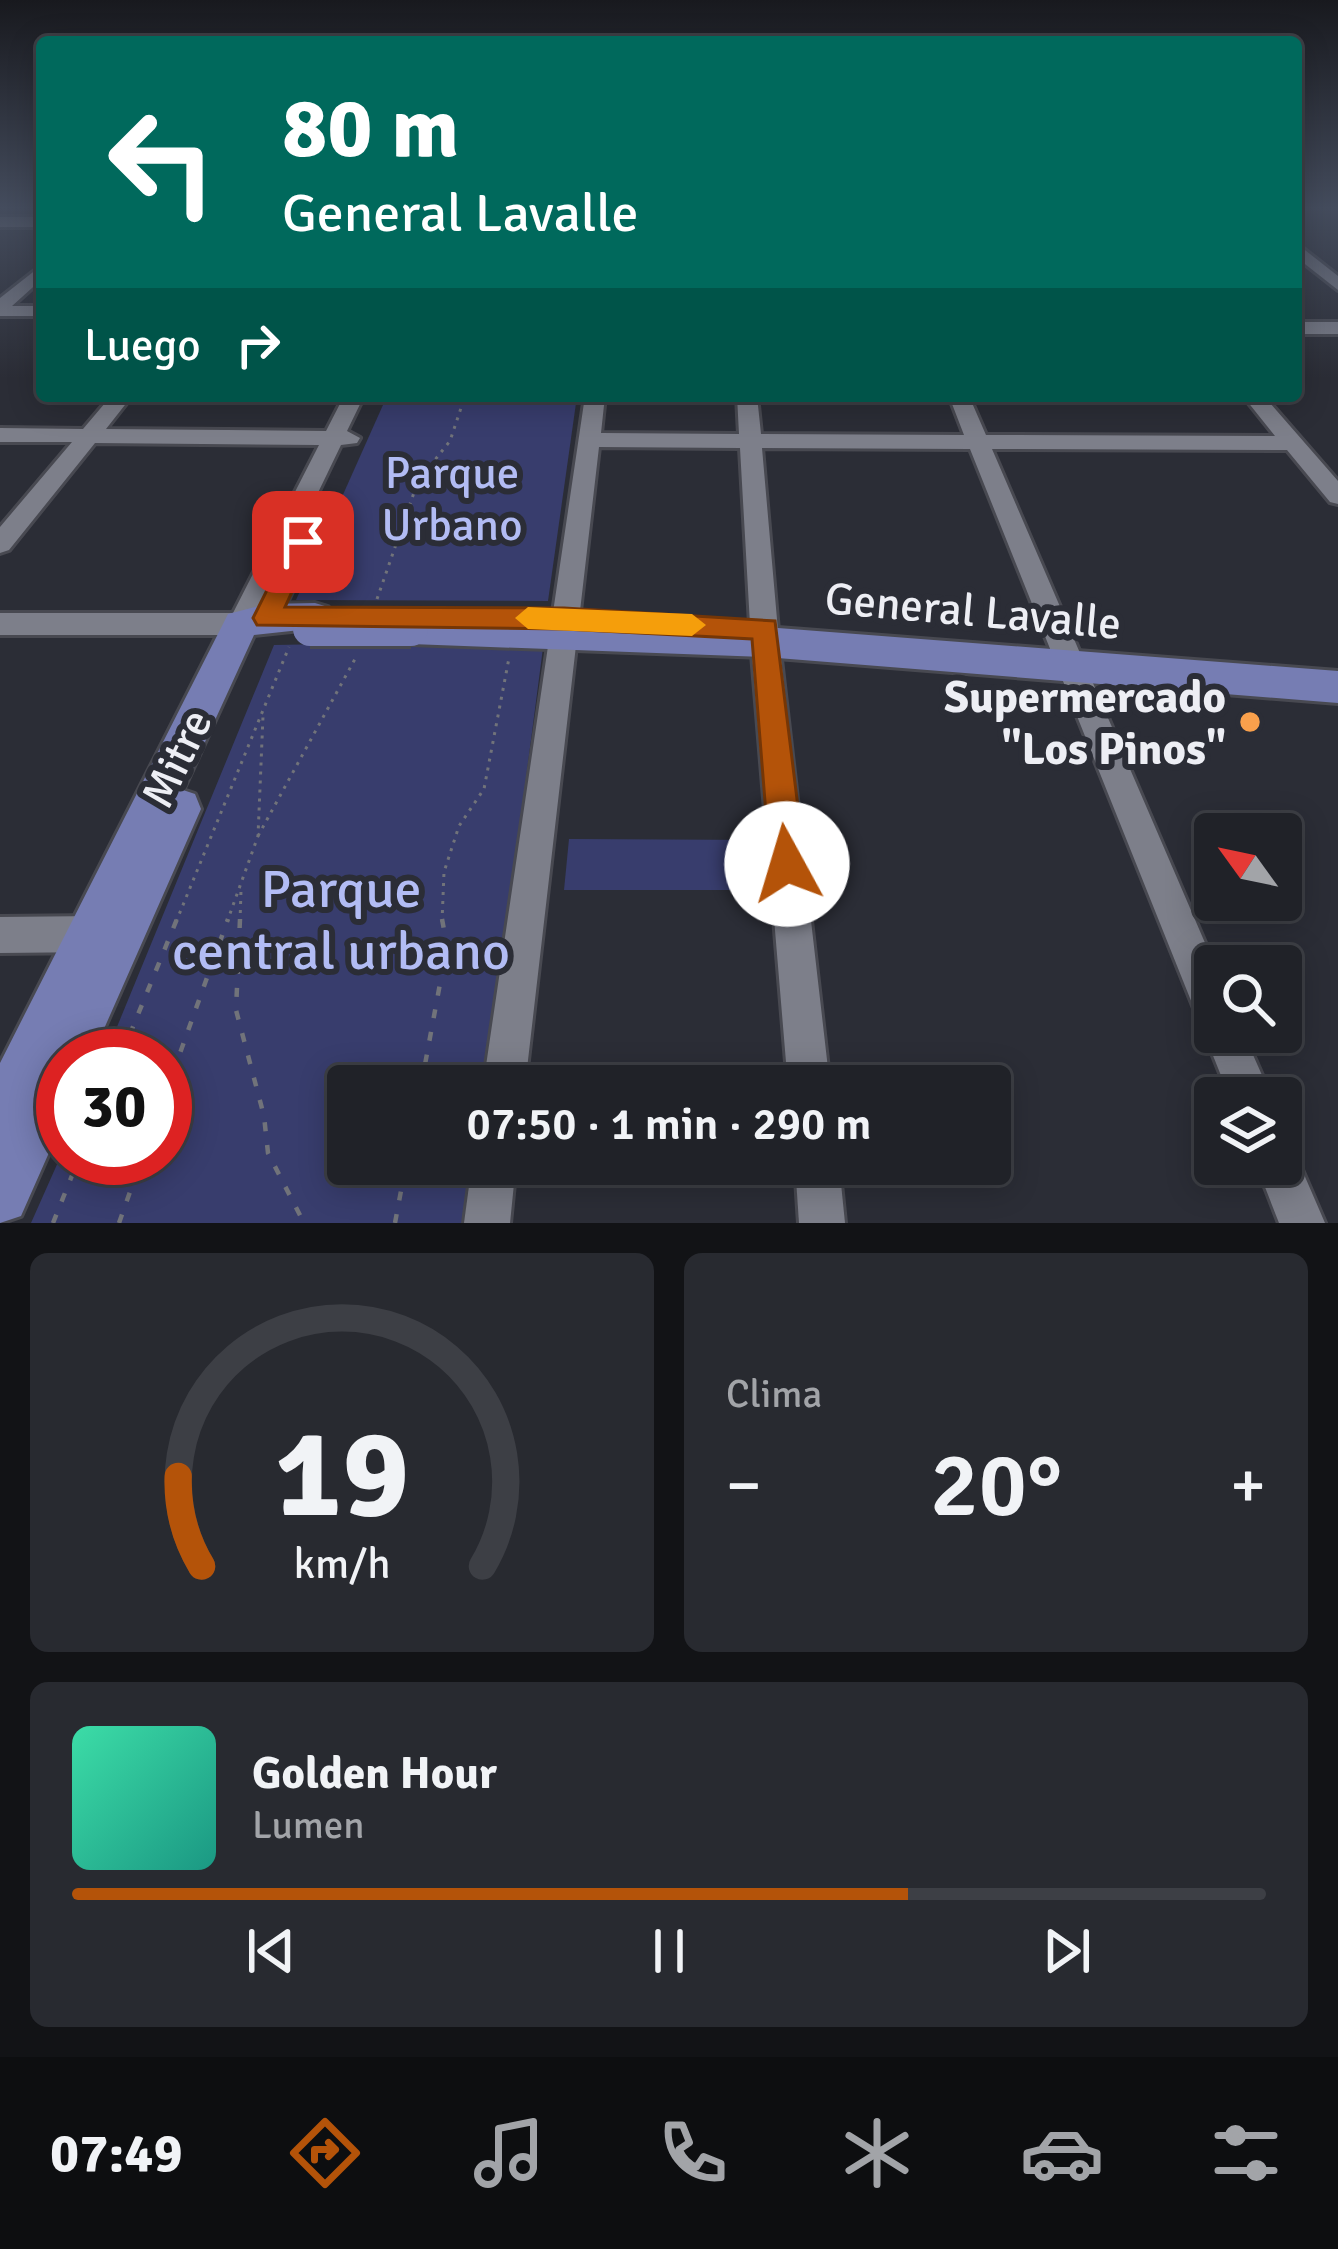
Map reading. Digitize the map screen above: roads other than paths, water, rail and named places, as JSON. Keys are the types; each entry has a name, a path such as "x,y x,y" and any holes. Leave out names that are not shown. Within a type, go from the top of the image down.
{"main road":[{"name":"General Lavalle","path":"413,623 514,632 563,626"},
{"name":"General Lavalle","path":"283,624 563,626 1338,670"},
{"name":"Mitre","path":"0,1122 283,624"},
{"name":"General Lavalle","path":"1068,657 1338,687"},
{"name":"Mitre","path":"74,1029 105,935"},
{"name":"Mitre","path":"0,1196 36,1118"}],"street":[{"path":"1314,264 1338,285"},
{"path":"0,309 36,276"},
{"path":"0,309 36,311"},
{"path":"1302,328 1338,328"},
{"path":"0,544 117,402"},
{"name":"Mitre","path":"283,624 352,402"},
{"name":"Mitre","path":"343,438 368,402"},
{"path":"507,1065 594,402"},
{"path":"748,402 807,1065"},
{"path":"961,402 1194,961"},
{"path":"1258,402 1338,496"},
{"path":"0,435 343,438"},
{"path":"589,440 1293,443"},
{"name":"General Lavalle","path":"0,624 283,624"},
{"path":"0,935 105,935"},
{"path":"487,1223 492,1185"},
{"path":"819,1185 822,1223"},
{"path":"1287,1185 1302,1223"}],"place":[{"name":"Supermercado \"Los Pinos\"","path":"1250,722"}],"park label":[{"name":"Parque Urbano","path":"452,498"},
{"name":"Parque central urbano","path":"341,919"}]}
